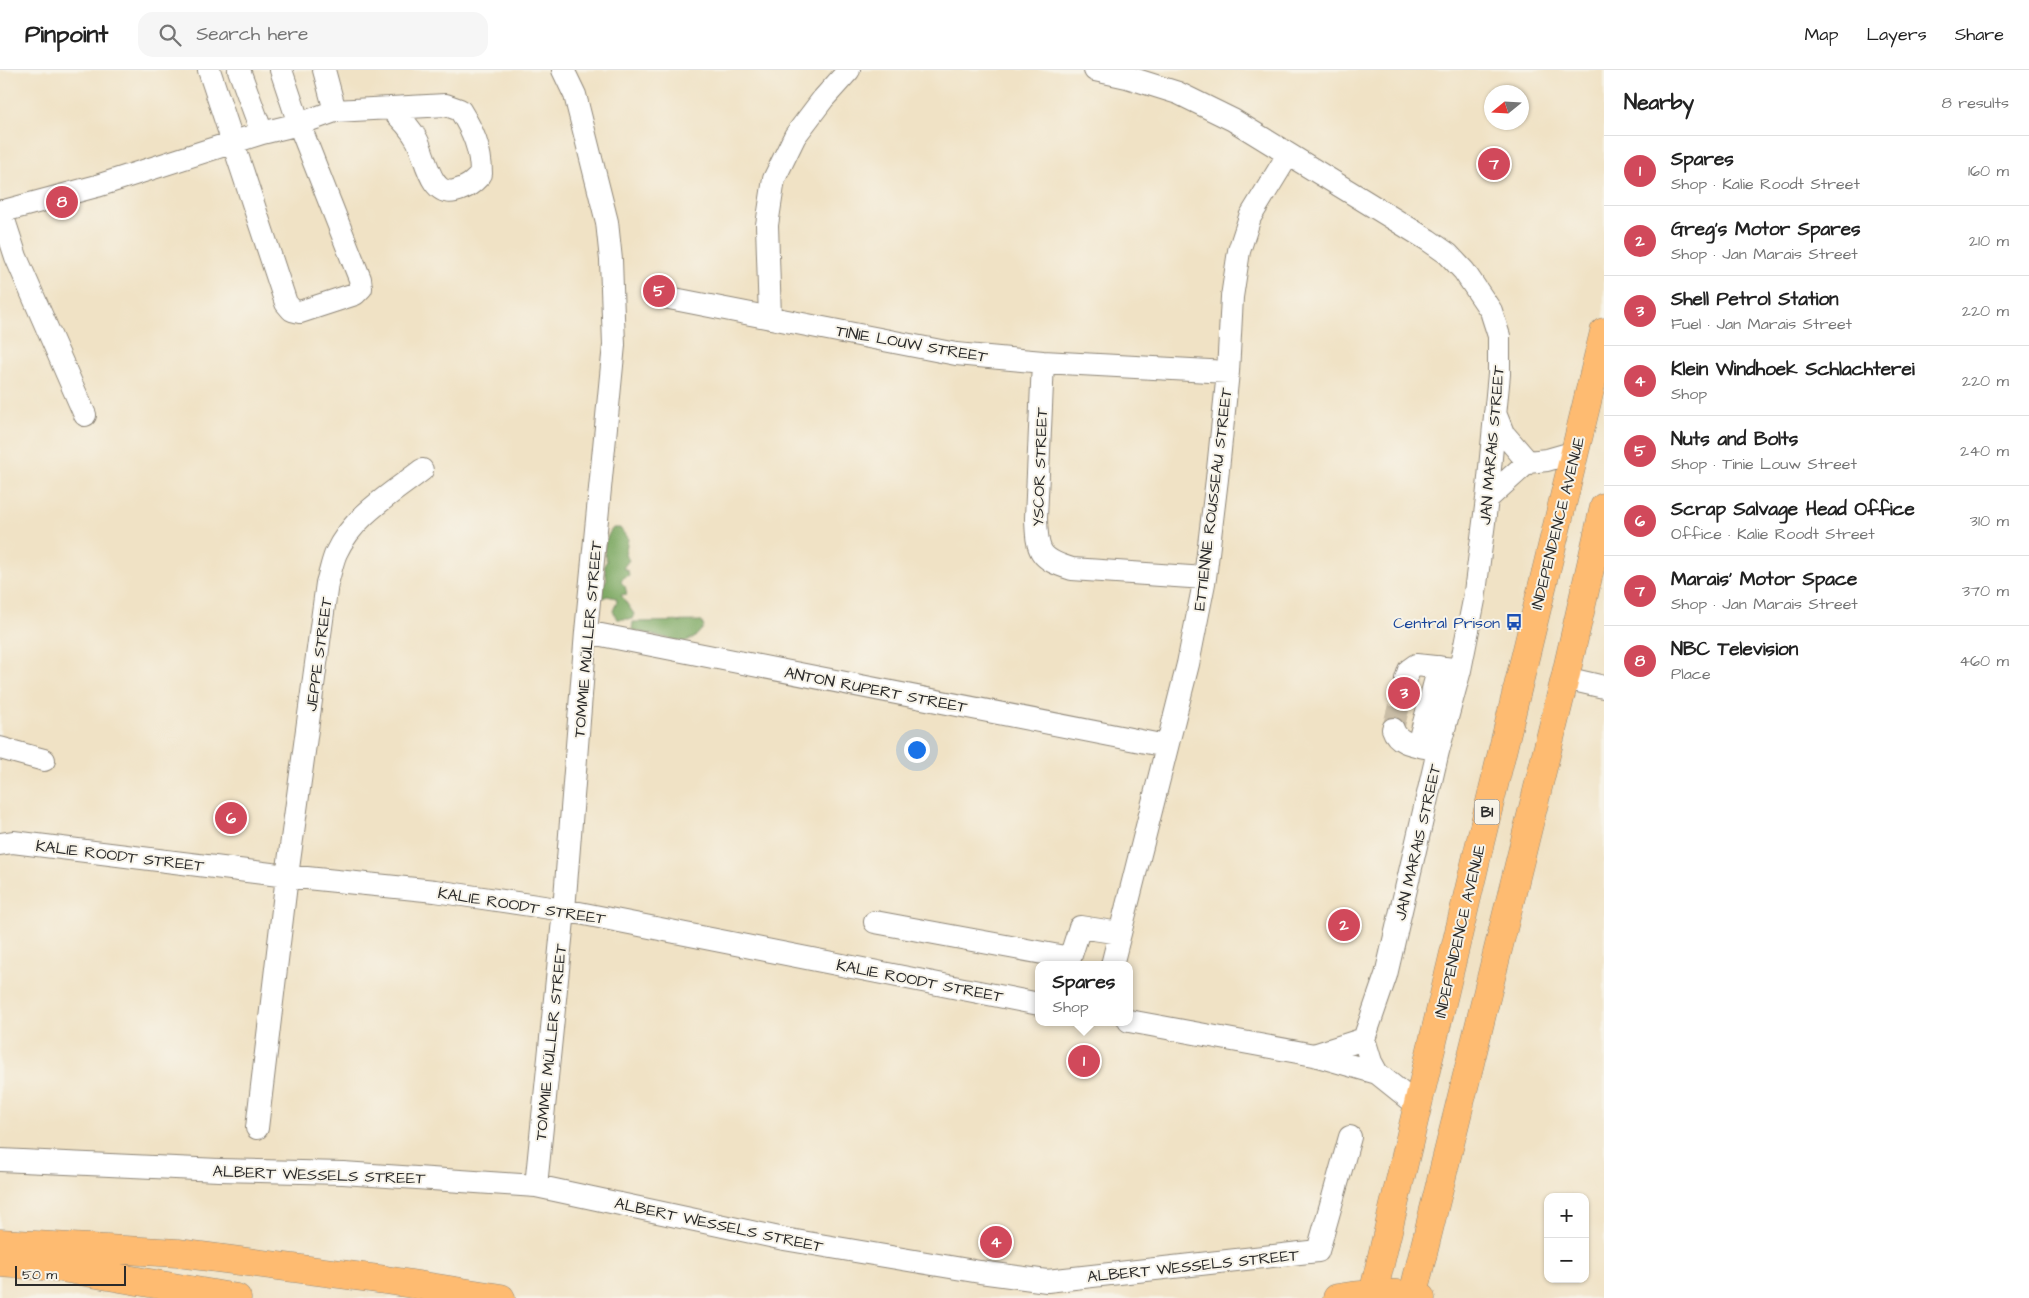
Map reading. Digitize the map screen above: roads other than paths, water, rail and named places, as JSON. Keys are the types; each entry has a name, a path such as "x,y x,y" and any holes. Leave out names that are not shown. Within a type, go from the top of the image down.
{"main road":[{"name":"INDEPENDENCE AVENUE","path":"1373,1295 1417,1105 1604,332"},
{"path":"1337,1298 1373,1295 1415,1297 1565,678 1604,507"},
{"path":"0,1243 178,1253 386,1280 501,1298"},
{"path":"0,1262 56,1267 237,1298"}],"street":[{"path":"209,70 286,303 292,310 300,312 355,294 361,288 360,280 299,124 281,70"},
{"path":"239,70 262,133"},
{"path":"324,70 335,111"},
{"name":"TOMMIE MÜLLER STREET","path":"536,1186 564,910 586,632 610,399 614,327 607,222 575,95 563,70"},
{"name":"TOMMIE MÜLLER STREET","path":"575,70 575,95"},
{"path":"770,318 767,224 774,179 795,136 823,98 849,70"},
{"name":"JAN MARAIS STREET","path":"1095,70 1127,77 1178,93 1233,120 1428,240 1448,254 1464,270 1491,311 1500,336 1499,374 1487,499 1474,600 1449,669 1428,748 1386,975 1364,1039"},
{"path":"85,415 16,257 1,212 97,186 262,133 299,124 335,111 390,108 446,106 460,110 474,133 481,156 481,174 473,183 462,189 450,192 439,189 432,178 416,139 402,118 390,108"},
{"name":"ETTIENNE ROUSSEAU STREET","path":"1113,961 1188,664 1205,578 1228,372 1232,297 1239,251 1250,217 1288,155"},
{"name":"TINIE LOUW STREET","path":"659,296 956,354 1043,362 1228,372"},
{"name":"YSCOR STREET","path":"1043,362 1036,518 1037,541 1042,554 1053,563 1072,569 1205,578"},
{"path":"1495,412 1502,433 1528,462"},
{"path":"1487,499 1528,462 1547,460 1575,452"},
{"name":"JEPPE STREET","path":"258,1128 287,876 328,583 336,554 349,532 368,512 422,470"},
{"name":"ANTON RUPERT STREET","path":"586,632 1166,746"},
{"path":"1406,679 1412,667 1416,665 1449,669"},
{"path":"1565,678 1604,687"},
{"path":"1394,729 1398,738 1428,748"},
{"path":"0,748 44,760"},
{"name":"KALIE ROODT STREET","path":"0,844 13,842 287,876 435,891 564,910 1035,1003"},
{"path":"875,922 1070,958 1080,927 1120,933"},
{"path":"1133,1022 1314,1055 1377,1073"},
{"path":"1314,1055 1364,1039 1370,1062 1377,1073 1417,1105"},
{"name":"ALBERT WESSELS STREET","path":"0,1160 218,1170 343,1173 536,1186 784,1239 980,1272 1047,1281 1318,1251 1350,1137"}],"tunnel":[{"path":"1393,729 1406,679"}],"place":[{"name":"Marais' Motor Space","path":"1494,164"},
{"name":"NBC Television","path":"62,202"},
{"name":"Nuts and Bolts","path":"659,291"},
{"name":"Central Prison","path":"1514,622"},
{"name":"Shell Petrol Station","path":"1404,693"},
{"name":"Scrap Salvage Head Office","path":"231,818"},
{"name":"Greg's Motor Spares","path":"1344,925"},
{"name":"Spares","path":"1084,1061"},
{"name":"Klein Windhoek Schlachterei","path":"996,1242"}]}
